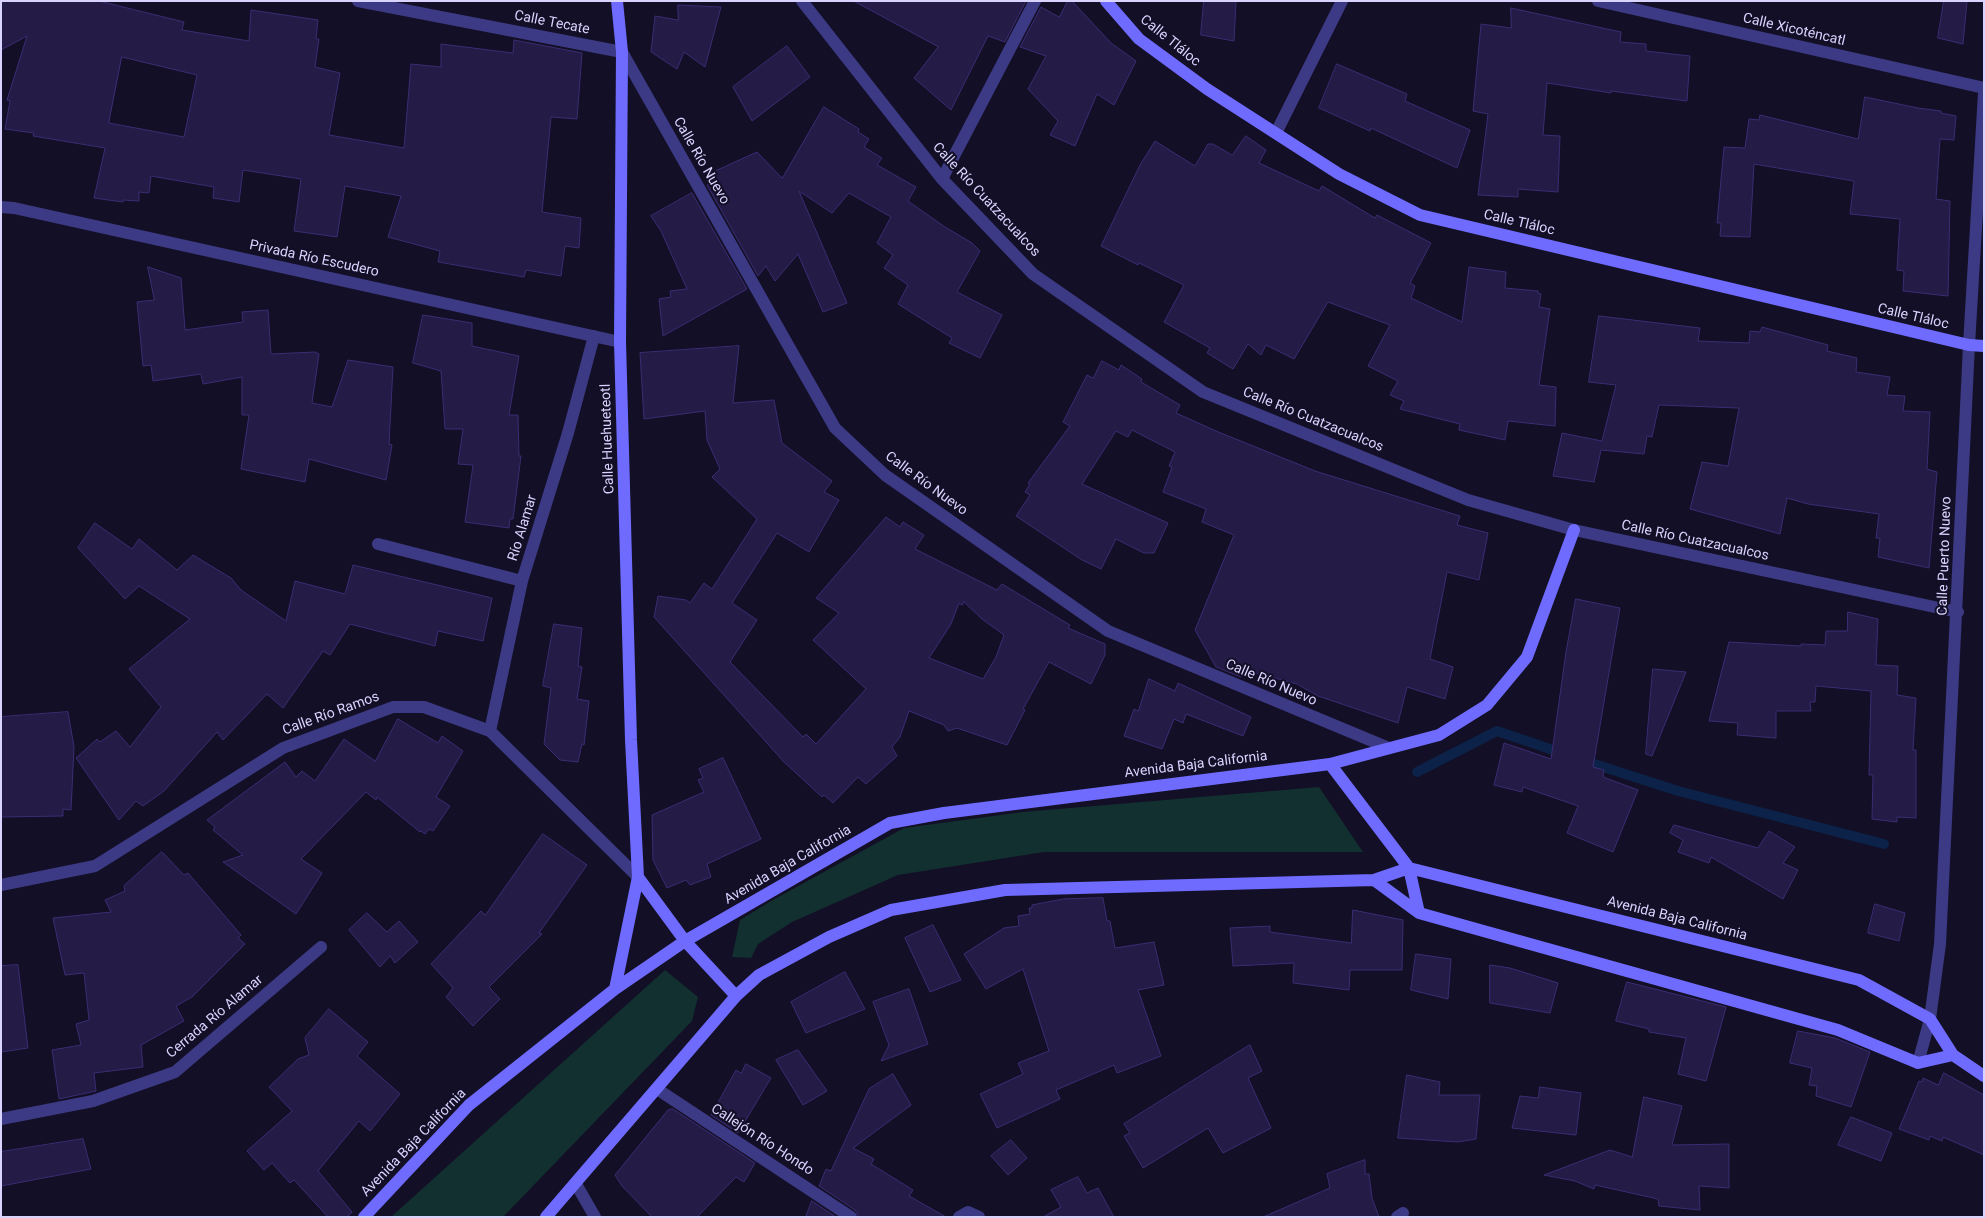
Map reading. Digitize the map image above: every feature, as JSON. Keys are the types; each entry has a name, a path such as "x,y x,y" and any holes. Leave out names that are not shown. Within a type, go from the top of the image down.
{"street":[{"name":"Calle Tecate","path":"358,1 622,52"},
{"name":"Calle Huehueteotl","path":"615,989 638,877 631,740 620,342 622,52 617,1"},
{"name":"Calle Río Cuatzacualcos","path":"802,1 942,179 1033,274 1204,392 1468,500 1574,530 1958,612"},
{"path":"942,179 1036,1"},
{"name":"Calle Tláloc","path":"1106,1 1139,39 1207,89 1339,174 1420,215 1969,345 1984,346"},
{"path":"1276,133 1342,1"},
{"name":"Calle Xicoténcatl","path":"1598,1 1984,88"},
{"name":"Calle Río Nuevo","path":"622,52 835,428 884,475 1108,631 1389,748"},
{"name":"Calle Puerto Nuevo","path":"1918,1063 1930,1019 1940,944 1958,612 1969,345 1984,93"},
{"name":"Privada Río Escudero","path":"1,207 14,208 620,342"},
{"name":"Río Alamar","path":"490,731 522,581 568,434 594,336"},
{"name":"Avenida Baja California","path":"364,1217 469,1105 615,989 685,941 890,823 944,813 1330,764 1439,736 1487,704 1527,657 1574,530"},
{"path":"378,544 522,581"},
{"name":"Calle Río Ramos","path":"1,884 95,866 283,748 393,707 424,708 490,731 638,877 685,941 736,996"},
{"path":"1330,764 1409,868 1419,912"},
{"path":"546,1217 736,996 759,975 828,937 891,910 1005,890 1374,880 1409,868"},
{"name":"Avenida Baja California","path":"1409,868 1859,980 1930,1019"},
{"path":"1374,880 1419,912 1838,1030 1918,1063 1953,1055"},
{"name":"Cerrada Río Alamar","path":"1,1119 93,1101 175,1072 321,947"},
{"path":"1930,1019 1953,1055 1984,1076"},
{"name":"Callejón Río Hondo","path":"658,1089 850,1217"},
{"path":"576,1184 595,1217"},
{"path":"959,1217 968,1212 978,1217"}],"green space":[{"path":"1319,787 1363,852 1044,852 898,875 792,922 758,944 751,958 732,957 740,920 904,828 1023,812"},
{"path":"665,970 698,997 692,1021 503,1217 391,1217"}],"building":[{"path":"1,1 99,1 184,22 182,30 249,41 251,10 318,20 316,39 319,39 315,67 340,73 329,135 404,148 411,64 441,67 441,44 513,53 514,40 582,53 577,119 551,117 542,212 581,218 579,248 565,246 561,276 526,270 524,277 438,262 440,251 388,237 401,196 345,186 337,237 294,231 301,179 243,170 239,202 213,198 214,187 151,176 149,193 139,192 139,201 123,200 123,202 94,198 105,148 33,136 34,133 5,129 10,101 7,100 27,36 1,50","holes":["122,57 197,75 184,137 109,123"]},
{"path":"854,1 1026,1 1005,42 988,36 951,110 914,78 938,47"},
{"path":"1068,1 1072,1 1111,43 1136,61 1114,105 1097,94 1075,146 1050,135 1058,121 1028,89 1046,56 1020,47 1041,7 1059,17"},
{"path":"1204,1 1236,1 1234,41 1201,35"},
{"path":"1944,1 1967,1 1963,44 1938,38"},
{"path":"678,5 721,7 705,67 684,52 677,69 651,52 655,16 678,20"},
{"path":"1511,8 1621,32 1620,42 1646,44 1646,51 1690,56 1687,101 1611,91 1611,93 1547,83 1543,135 1560,136 1558,192 1518,189 1518,197 1478,195 1488,114 1473,111 1481,24 1511,28"},
{"path":"787,46 810,77 752,121 733,87"},
{"path":"1337,64 1407,94 1405,101 1470,130 1457,168 1371,128 1370,131 1319,108"},
{"path":"1865,97 1941,111 1941,113 1956,116 1954,140 1940,139 1936,199 1950,201 1948,296 1903,291 1904,271 1897,270 1900,219 1850,214 1854,181 1754,164 1750,237 1720,236 1721,223 1717,223 1724,147 1745,148 1749,119 1759,120 1760,115 1858,139"},
{"path":"824,107 859,129 858,132 869,139 864,147 882,158 877,165 916,187 908,201 972,243 980,251 957,292 1002,315 980,358 949,343 952,338 898,304 908,285 884,268 893,255 877,243 891,217 849,193 832,213 799,191 847,303 823,312 798,254 775,281 766,266 758,276 707,185 717,179 713,172 757,152 782,178"},
{"path":"1246,136 1266,150 1259,163 1319,191 1322,186 1375,218 1377,215 1431,243 1410,283 1415,286 1411,298 1462,322 1469,267 1506,272 1505,288 1538,291 1541,294 1539,307 1550,309 1539,385 1556,387 1555,426 1508,421 1505,440 1459,430 1460,424 1400,409 1404,401 1390,395 1398,381 1368,366 1390,325 1328,302 1294,359 1266,345 1261,355 1248,344 1233,369 1207,353 1210,348 1164,322 1184,285 1101,246 1140,165 1155,141 1195,166 1208,144 1213,144 1232,155"},
{"path":"692,193 747,289 663,336 659,299 671,297 670,291 687,289 661,231 651,216"},
{"path":"148,267 181,278 185,330 243,322 242,312 268,310 271,354 315,352 319,354 312,403 332,407 348,360 393,367 389,444 392,445 386,480 309,459 305,482 241,469 249,415 242,415 242,377 203,384 201,374 153,381 151,365 143,366 137,302 154,300"},
{"path":"423,315 472,323 472,346 519,356 509,415 518,415 519,456 521,456 513,519 510,519 509,528 465,522 473,465 458,464 463,429 445,429 441,371 413,363"},
{"path":"1599,316 1700,328 1698,341 1749,343 1750,331 1760,332 1762,327 1828,345 1827,351 1857,358 1856,372 1890,377 1887,395 1905,396 1903,411 1930,412 1927,469 1937,472 1929,568 1878,557 1880,538 1876,538 1879,514 1808,504 1787,498 1780,534 1690,509 1702,462 1728,466 1739,408 1659,405 1652,437 1647,436 1644,454 1601,450 1594,482 1553,476 1562,433 1602,441 1616,385 1589,382"},
{"path":"739,346 733,403 774,400 782,443 832,481 824,492 839,500 809,552 777,533 732,603 757,620 730,662 803,737 806,734 816,744 866,689 813,640 839,613 816,598 886,517 900,527 903,522 924,535 915,549 997,590 1002,584 1070,625 1068,628 1105,644 1105,655 1091,684 1049,662 1023,709 1025,710 1007,745 957,728 948,731 944,725 909,711 900,737 892,747 897,756 866,784 858,777 833,803 824,795 822,797 784,762 654,617 658,596 686,600 690,603 704,583 712,589 757,519 712,477 720,469 707,440 705,411 644,419 640,353","holes":["964,602 982,619 1004,635 996,657 983,679 929,658 951,624 959,603 962,605"]},
{"path":"1102,361 1119,370 1121,365 1142,379 1141,382 1180,405 1176,413 1216,431 1315,471 1460,516 1457,525 1488,533 1479,580 1447,572 1430,659 1453,667 1445,699 1407,687 1398,723 1318,696 1297,684 1245,670 1241,677 1216,667 1195,630 1234,535 1202,522 1206,509 1163,492 1172,467 1169,466 1175,452 1132,430 1128,437 1116,431 1082,484 1168,523 1154,553 1144,553 1116,539 1101,569 1082,560 1016,516 1030,495 1025,492 1030,484 1028,483 1070,426 1063,422 1087,375 1093,378"},
{"path":"95,523 132,549 139,539 177,570 193,555 231,578 241,590 286,621 295,581 345,594 353,565 492,598 483,641 438,631 435,646 350,624 330,655 323,651 283,708 267,694 223,740 217,732 164,791 143,806 136,801 119,820 76,758 97,739 100,742 116,731 130,747 161,707 129,669 190,619 139,586 125,599 78,548"},
{"path":"1576,599 1620,608 1593,767 1604,770 1603,777 1638,790 1613,852 1567,833 1578,806 1523,787 1522,792 1494,785 1504,743 1551,759 1566,652"},
{"path":"1848,612 1878,619 1876,665 1898,666 1897,695 1916,698 1913,750 1916,750 1916,818 1897,817 1897,822 1872,819 1873,775 1869,775 1871,691 1816,686 1815,702 1810,702 1811,711 1776,711 1776,738 1737,735 1738,723 1709,721 1729,642 1801,646 1801,644 1825,645 1826,631 1847,631"},
{"path":"554,624 582,628 578,666 582,667 577,699 589,701 584,745 582,744 578,762 560,760 544,744 551,688 543,686"},
{"path":"1653,669 1686,672 1652,756 1646,754"},
{"path":"1149,679 1175,691 1178,683 1251,717 1243,736 1186,714 1183,723 1174,719 1162,749 1124,736 1134,709 1138,711"},
{"path":"68,712 74,747 71,810 63,809 63,816 1,817 1,717"},
{"path":"398,719 438,743 442,736 463,751 436,797 450,806 433,831 429,829 425,834 420,832 377,797 376,800 366,792 301,859 322,873 296,914 223,862 243,855 213,830 215,827 207,820 285,762 296,777 302,771 315,781 344,739 375,761"},
{"path":"723,758 761,839 707,864 711,877 690,885 686,880 667,888 653,860 652,815 704,792 698,780 703,778 699,769"},
{"path":"1674,825 1758,848 1769,831 1795,847 1783,863 1798,870 1783,899 1711,857 1709,863 1678,852 1683,840 1670,833"},
{"path":"543,834 587,865 539,933 542,934 489,987 500,999 473,1026 446,997 453,988 431,964 481,911 485,915"},
{"path":"162,852 184,875 188,873 241,935 238,938 245,944 192,997 176,1006 184,1021 141,1045 143,1067 94,1073 96,1091 59,1099 52,1050 81,1045 76,1024 89,1020 84,973 65,975 53,918 111,912 105,900 125,891 124,886"},
{"path":"1103,898 1115,948 1154,942 1164,985 1138,990 1161,1056 1117,1073 1114,1065 1056,1090 1060,1099 997,1128 980,1094 1023,1074 1018,1063 1049,1051 1023,969 986,989 964,954 1004,928 1019,926 1018,916 1030,914 1029,908 1032,908 1032,905 1063,899"},
{"path":"1875,904 1905,913 1899,941 1868,933"},
{"path":"1353,910 1403,920 1402,970 1350,970 1349,990 1293,983 1294,963 1233,966 1230,928 1270,926 1270,932 1351,943"},
{"path":"367,913 387,932 399,921 418,942 395,963 390,956 380,967 349,930"},
{"path":"933,925 961,980 930,992 905,938"},
{"path":"1416,954 1451,959 1448,999 1411,990"},
{"path":"18,965 28,1048 1,1052 1,966"},
{"path":"1490,965 1510,968 1558,983 1550,1013 1490,1003"},
{"path":"845,972 865,1009 806,1033 791,1002"},
{"path":"1627,982 1726,1007 1706,1081 1678,1074 1686,1038 1649,1032 1649,1029 1616,1021"},
{"path":"909,989 928,1044 881,1061 889,1045 873,1002"},
{"path":"329,1009 368,1042 357,1056 400,1094 370,1131 359,1121 318,1171 352,1212 347,1217 328,1217 294,1180 290,1183 272,1163 264,1170 247,1151 292,1111 269,1087 298,1059 309,1055 305,1038"},
{"path":"1798,1031 1835,1038 1870,1052 1851,1107 1816,1096 1817,1086 1809,1085 1812,1068 1790,1063"},
{"path":"1250,1045 1262,1071 1248,1078 1271,1128 1223,1153 1208,1128 1143,1168 1124,1136 1130,1133 1124,1124"},
{"path":"798,1050 827,1091 803,1105 776,1060"},
{"path":"746,1064 771,1078 738,1133 711,1115 736,1070 741,1073"},
{"path":"1944,1073 1984,1095 1984,1155 1943,1137 1942,1141 1930,1136 1929,1140 1899,1129 1919,1081 1922,1082 1923,1078 1938,1085"},
{"path":"893,1074 911,1105 853,1148 874,1159 871,1164 913,1190 909,1196 946,1217 859,1217 855,1210 819,1186 826,1169 831,1171 869,1089"},
{"path":"1407,1075 1440,1082 1439,1095 1480,1095 1476,1139 1458,1142 1398,1138"},
{"path":"1540,1087 1581,1093 1576,1135 1512,1128 1520,1096 1538,1098"},
{"path":"1644,1097 1682,1106 1672,1145 1729,1144 1729,1188 1699,1186 1700,1210 1659,1206 1658,1199 1595,1185 1594,1189 1575,1181 1544,1175 1610,1150 1632,1157"},
{"path":"673,1109 755,1163 744,1182 736,1177 697,1217 652,1217 622,1186 615,1175 668,1110"},
{"path":"1851,1117 1892,1133 1881,1161 1838,1145"},
{"path":"83,1139 91,1169 1,1186 1,1152"},
{"path":"1011,1140 1027,1158 1008,1175 991,1156"},
{"path":"1365,1160 1365,1174 1369,1174 1372,1198 1379,1217 1263,1217 1330,1188 1327,1174"},
{"path":"1078,1177 1087,1193 1098,1188 1114,1217 1043,1217 1061,1207 1051,1190"},
{"path":"812,1201 836,1217 806,1217"}],"waterway":[{"path":"1417,772 1497,731 1565,754"},
{"path":"1582,760 1678,791 1884,844"}]}
